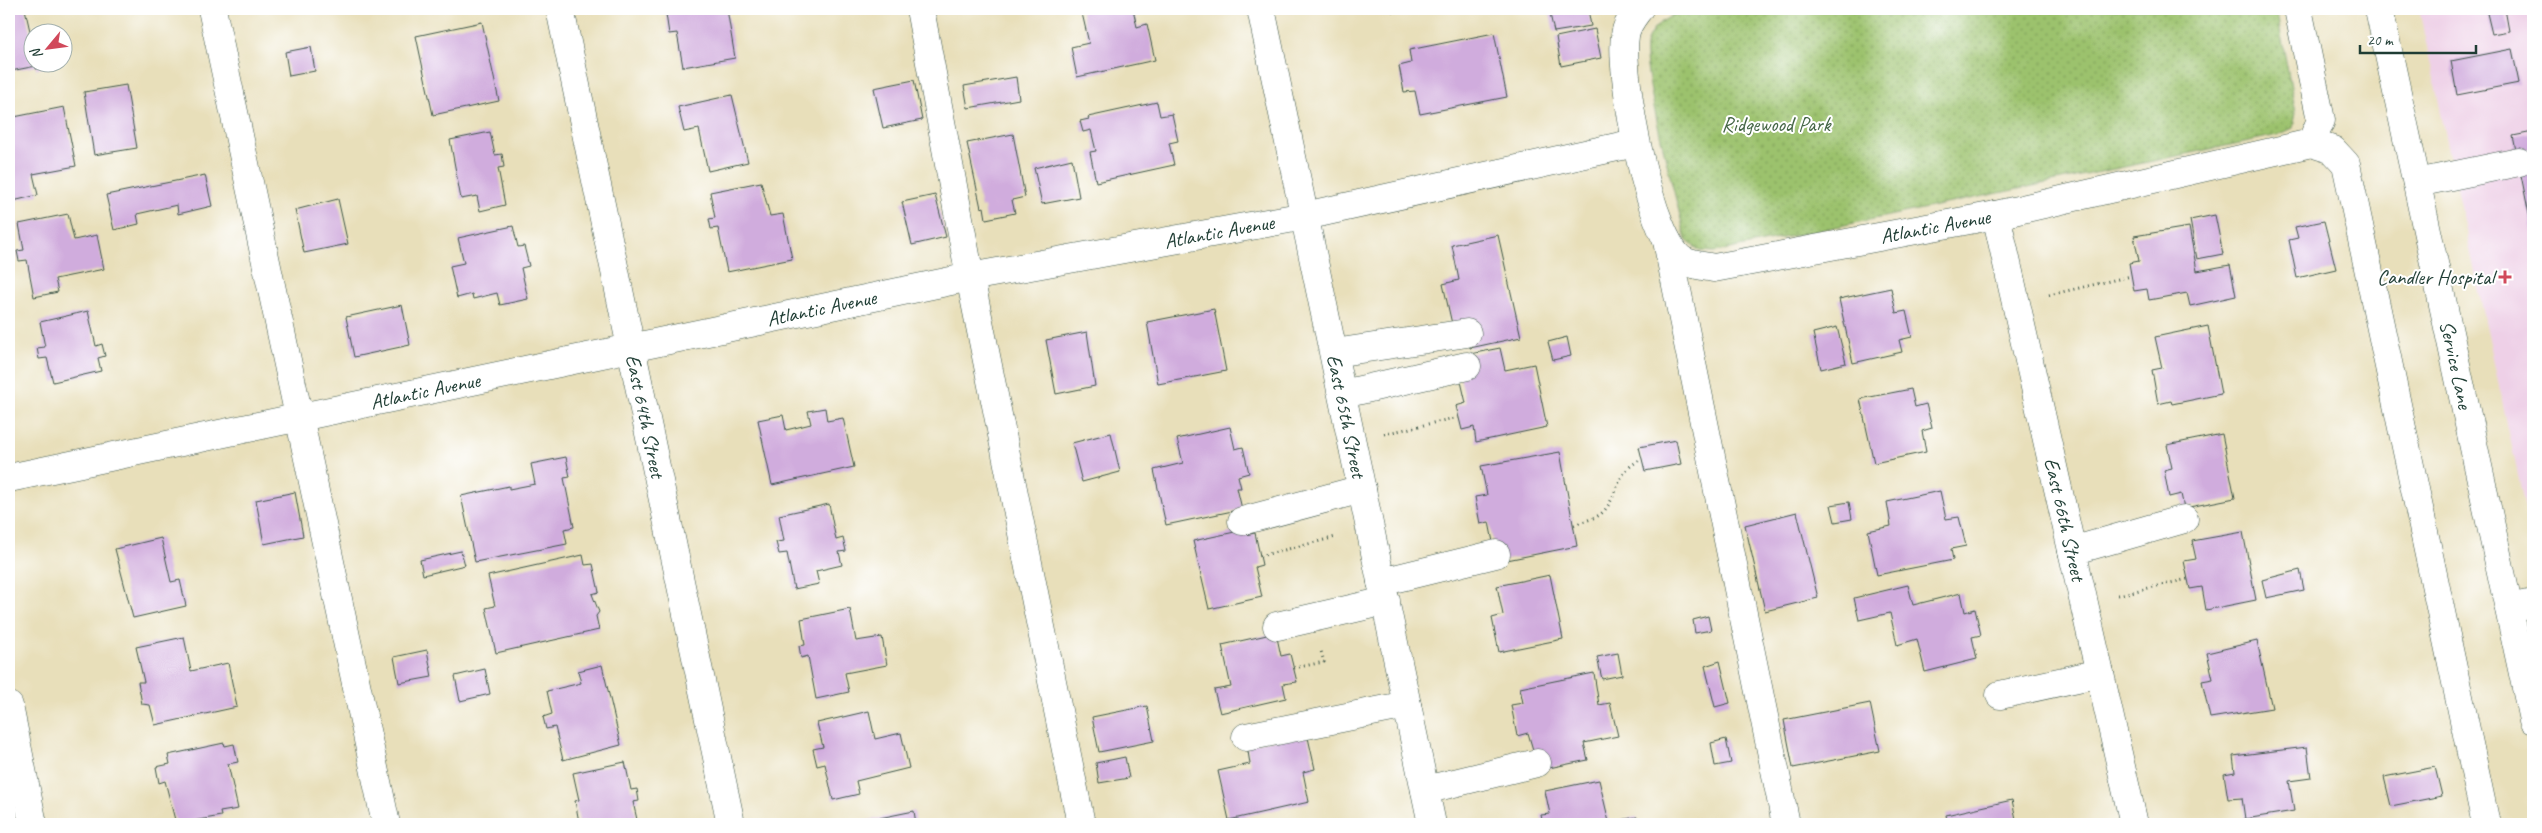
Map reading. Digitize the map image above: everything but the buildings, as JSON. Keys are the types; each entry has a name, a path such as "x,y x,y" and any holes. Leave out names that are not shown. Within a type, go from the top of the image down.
{"street":[{"path":"212,9 386,824"},
{"name":"East 64th Street","path":"560,9 731,824"},
{"path":"920,9 970,277 1082,824"},
{"name":"East 65th Street","path":"1261,9 1306,216 1432,824"},
{"name":"Atlantic Avenue","path":"1639,9 1627,26 1624,37 1626,85 1636,143 1666,241 1684,261 1714,268 1996,215 2311,143"},
{"path":"2298,9 2321,120 2311,143 2333,150 2346,164 2486,824"},
{"name":"Service Lane","path":"2379,9 2417,183 2521,606 2533,720"},
{"name":"Atlantic Avenue","path":"9,478 970,277 1306,216 1636,143"},
{"path":"2417,183 2519,162"},
{"name":"East 66th Street","path":"1996,215 2134,824"},
{"path":"1666,241 1786,824"},
{"path":"1334,353 1467,333"},
{"path":"1343,394 1467,366"},
{"path":"1242,521 1362,489"},
{"path":"2072,551 2184,519"},
{"path":"1277,626 1496,554"},
{"path":"2000,695 2100,673"},
{"path":"1246,737 1408,705"},
{"path":"9,706 34,824"},
{"path":"1425,790 1537,763"}],"path":[{"path":"2016,303 2131,276"},
{"path":"1353,441 1459,417"},
{"path":"1574,524 1593,518 1603,512 1629,465 1642,459"},
{"path":"1260,556 1371,528"},
{"path":"2084,603 2188,580"}],"shaded area":[{"name":"Candler Hospital","path":"2419,9 2533,9 2533,546"}],"green space":[{"name":"Ridgewood Park","path":"1695,9 2276,9 2296,113 2293,128 2278,135 1715,252 1700,251 1686,240 1654,105 1646,54 1647,41 1650,34 1660,23 1680,13"}],"place":[{"name":"Candler Hospital","path":"2505,277"}]}
